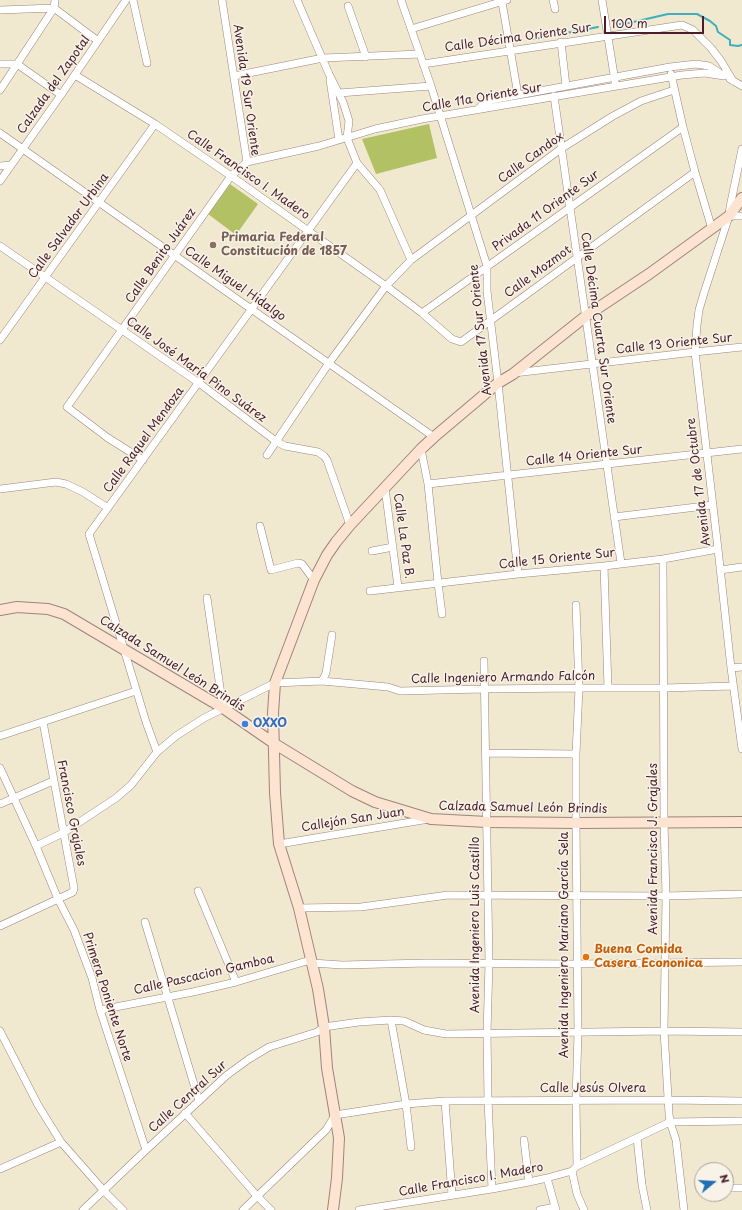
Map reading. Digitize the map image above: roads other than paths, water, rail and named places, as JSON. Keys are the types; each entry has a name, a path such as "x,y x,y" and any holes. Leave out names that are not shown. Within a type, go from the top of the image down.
{"street":[{"path":"0,90 54,8 55,0"},
{"name":"Calzada del Zapotal","path":"0,181 126,0"},
{"path":"133,0 147,63"},
{"name":"Avenida 19 Sur Oriente","path":"222,0 247,162 231,176"},
{"path":"297,0 350,121 347,138 357,163 380,190 411,260"},
{"name":"Avenida 17 Sur Oriente","path":"401,0 431,86 487,266 487,291 490,321 518,574"},
{"path":"553,0 556,9"},
{"path":"602,0 616,87"},
{"path":"411,29 504,1 510,50 518,95"},
{"path":"348,6 366,57"},
{"path":"0,10 54,8 98,41"},
{"name":"Calle Décima Oriente Sur","path":"423,64 561,42 682,25 693,30 711,48 733,81"},
{"path":"561,42 566,86"},
{"path":"234,76 323,58 420,54"},
{"path":"0,64 17,64 61,95"},
{"name":"Calle 11a Oriente Sur","path":"478,110 483,104 491,100 696,64 709,66 742,86"},
{"path":"680,66 682,75"},
{"path":"670,68 683,127 712,229"},
{"name":"Calle 11a Oriente Sur","path":"247,162 319,146 382,128 422,119 682,75 705,73 724,76"},
{"path":"329,74 339,140"},
{"name":"Calle Francisco I. Madero","path":"75,75 155,124 231,176 386,286 422,313 452,339 461,342"},
{"path":"339,94 431,86"},
{"name":"Calle Candox","path":"267,455 329,363 386,286 411,260 562,148 620,112 641,101 674,90"},
{"name":"Calle Décima Cuarta Sur Oriente","path":"554,96 621,563"},
{"name":"Calle Salvador Urbina","path":"0,340 100,203 155,124"},
{"name":"Privada 11 Oriente Sur","path":"422,313 683,127"},
{"name":"Calle Miguel Hidalgo","path":"0,133 434,437"},
{"name":"Avenida 17 de Octubre","path":"742,149 729,216 699,310 696,352 706,453 733,686 742,749"},
{"name":"Calle Raquel Mendoza","path":"124,649 89,534 309,232 357,163"},
{"path":"0,166 11,165"},
{"name":"Calle Mozmot","path":"461,342 695,172"},
{"name":"Calle Benito Juárez","path":"143,460 108,438 67,407 231,176"},
{"path":"333,1210 339,1143 327,1068 324,1027 318,989 299,908 279,844 275,793 275,744 273,713 274,683 314,580 327,555 350,525 434,437 498,383 513,374 586,316 650,274 729,216 742,198"},
{"path":"729,216 742,216"},
{"name":"Calle José María Pino Suárez","path":"0,246 199,383 276,442 284,446 318,452 324,456 327,460 350,525"},
{"name":"Calle 13 Oriente Sur","path":"513,374 742,347"},
{"path":"421,449 428,484 442,614"},
{"name":"Calle 14 Oriente Sur","path":"428,484 742,449"},
{"path":"0,489 56,482 66,484 83,492 108,508"},
{"name":"Calle La Paz B.","path":"385,488 398,587"},
{"path":"614,516 713,505"},
{"path":"260,526 271,570 298,563 302,564 314,580"},
{"path":"372,551 393,547"},
{"name":"Calle 15 Oriente Sur","path":"370,591 663,559 718,549"},
{"name":"Avenida Francisco J. Grajales","path":"663,559 664,822 666,896 664,1031 667,1100 670,1122 676,1140 684,1210"},
{"path":"604,566 608,688"},
{"path":"720,570 742,567"},
{"path":"207,598 223,708"},
{"name":"Avenida Ingeniero Mariano García Sela","path":"576,605 579,688 576,754 578,1032 574,1168 577,1194 584,1210"},
{"name":"Calzada Samuel León Brindis","path":"0,610 17,607 48,609 64,614 223,708 275,744 352,791 375,802 431,819 487,822 576,823 742,822"},
{"path":"322,681 326,673 332,635"},
{"path":"124,649 156,752"},
{"name":"Avenida Ingeniero Luis Castillo","path":"484,661 483,689 486,753 489,963 487,1032 488,1100 492,1189"},
{"path":"731,668 742,667"},
{"name":"Calle Ingeniero Armando Falcón","path":"274,683 322,681 388,687 400,691 733,686"},
{"path":"36,846 64,833 120,794 130,785 156,752 176,736 204,718 274,683"},
{"path":"0,736 136,691"},
{"name":"Francisco Grajales","path":"42,722 74,888 73,892 58,899"},
{"path":"486,753 576,754"},
{"name":"Primera Poniente Norte","path":"0,768 36,846 58,899 74,930 92,978 100,1010 146,1150"},
{"path":"0,804 53,781"},
{"name":"Callejón San Juan","path":"279,844 431,819"},
{"path":"198,891 236,982"},
{"path":"299,908 361,907 448,895 666,896 742,894"},
{"path":"0,926 58,899"},
{"path":"145,922 199,1101"},
{"name":"Calle Pascacion Gamboa","path":"100,1010 236,982 307,961 312,963 342,965 428,963 577,964 742,962"},
{"path":"391,1020 406,1104 411,1146"},
{"name":"Calle Central Sur","path":"83,1210 227,1075 250,1058 269,1047 317,1032 324,1027 359,1022 404,1020 424,1030 446,1034 487,1032 742,1032"},
{"path":"0,1031 3,1043 61,1142 104,1191 123,1210"},
{"path":"445,1101 452,1195"},
{"name":"Calle Jesús Olvera","path":"335,1115 406,1104 445,1101 742,1101"},
{"path":"185,1113 271,1210"},
{"path":"243,1210 326,1130 335,1115"},
{"path":"670,1122 742,1121"},
{"name":"Calle Francisco I. Madero","path":"359,1210 492,1189 547,1178 574,1168 670,1122"},
{"path":"637,1138 642,1186 647,1210"},
{"path":"524,1140 529,1182"},
{"path":"0,1169 61,1142"},
{"path":"540,1210 556,1209 547,1178"}],"waterway":[{"path":"613,25 668,14 697,14 716,26 718,32 730,40 730,45 742,45"},
{"path":"534,39 598,27"}],"place":[{"name":"Primaria Federal Constitución de 1857","path":"213,245"},
{"name":"OXXO","path":"245,724"},
{"name":"Buena Comida Casera Econonica","path":"586,957"}]}
